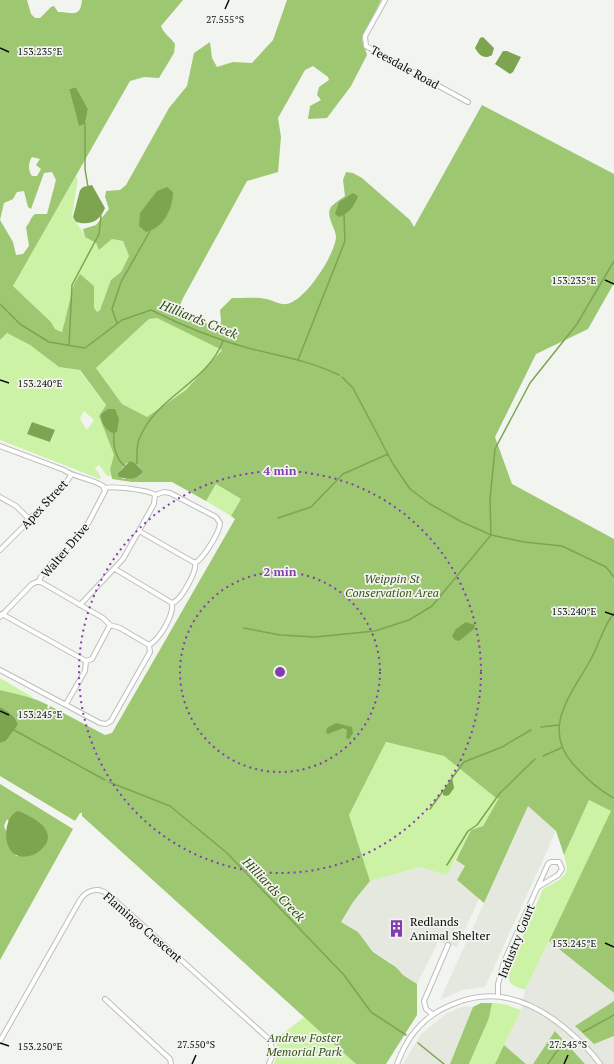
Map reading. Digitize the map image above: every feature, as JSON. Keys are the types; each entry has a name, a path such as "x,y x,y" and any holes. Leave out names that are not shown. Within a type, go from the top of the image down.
{"street":[{"name":"Teesdale Road","path":"385,0 365,36 366,46 468,102"},
{"path":"0,446 64,470 71,475 80,476 100,483 105,488 115,487 128,490 148,491 155,495 164,492 170,493 218,519 220,526 218,530 202,558 195,563"},
{"name":"Apex Street","path":"0,550 24,526 28,518 37,513 66,483 71,475"},
{"name":"Walter Drive","path":"1,616 32,584 39,581 43,572 84,531 104,494 105,488"},
{"path":"80,605 123,559 154,504 155,495"},
{"path":"0,497 16,506 28,518"},
{"path":"139,531 195,563"},
{"path":"172,603 180,599 195,571 195,563"},
{"path":"115,569 172,603"},
{"path":"39,581 104,618 110,625 120,628 149,645"},
{"path":"149,645 156,640 172,612 172,603"},
{"path":"1,616 86,661 92,659 110,625"},
{"path":"0,670 57,702 66,704 71,709 100,723 109,722 150,652 149,645"},
{"path":"66,704 85,671 86,661"},
{"name":"Industry Court","path":"498,996 498,984 504,962 548,864 551,862 558,862 562,869 560,873 538,887"},
{"name":"Flamingo Crescent","path":"0,1041 80,900 88,892 99,890 109,895 270,1040 273,1054 268,1064"},
{"path":"432,1014 426,1009 424,1001 448,945"},
{"path":"397,1064 410,1038 432,1014 462,1000 484,996 498,996 512,998 530,1005 550,1017 580,1041 600,1064"},
{"path":"105,999 170,1059 171,1064"}],"shaded area":[{"path":"483,37 494,48 492,55 487,57 484,57 478,53 475,48 480,38"},
{"path":"503,51 507,51 521,57 513,72 510,74 495,64"},
{"path":"76,87 88,109 85,124 79,126 69,89"},
{"path":"92,185 105,208 97,219 90,223 76,222 73,217 80,190 83,187"},
{"path":"167,187 173,192 173,198 169,211 158,226 146,232 139,226 140,213 157,191"},
{"path":"353,193 358,196 355,203 346,214 339,217 335,214 339,202"},
{"path":"108,409 115,409 119,419 117,432 110,432 103,423 101,414"},
{"path":"32,422 55,430 50,442 27,434"},
{"path":"130,461 135,463 143,471 141,474 136,478 124,478 118,476 118,473"},
{"path":"466,622 475,625 474,629 459,641 455,640 452,636 456,629"},
{"path":"0,707 14,716 18,725 6,741 0,743"},
{"path":"336,723 352,727 353,733 349,739 346,738 347,730 343,728 328,734 326,733 327,728"},
{"path":"452,777 454,788 449,795 443,795 443,791"},
{"path":"528,806 556,831 485,987 462,990 440,1000"},
{"path":"18,811 40,823 47,832 48,838 46,844 41,850 35,854 23,857 15,854 9,849 6,831 8,822 12,815"},
{"path":"456,860 465,866 457,880 479,899 457,947 438,942 417,984 403,975 396,966 374,952 358,932 341,922 353,902 370,881 420,867 447,874"},
{"path":"549,941 614,993 614,1001 575,1026 594,1044 614,1036 614,1064 585,1064 555,1031 533,1064 526,1064 504,1045 521,1010 525,990"},
{"path":"464,1006 473,1007 450,1064 403,1064 421,1034 447,1013"}],"green space":[{"name":"Weippin St Conservation Area","path":"0,0 27,0 31,14 35,18 40,18 54,6 58,12 77,12 81,6 82,0 183,0 161,26 175,44 174,53 159,78 144,77 130,81 13,286 51,322 55,329 62,332 74,284 80,274 94,286 94,308 97,312 100,310 111,280 121,272 129,256 123,241 112,239 99,250 96,243 85,237 83,229 96,225 109,209 105,197 106,191 120,190 126,185 169,108 187,86 194,53 210,42 212,58 217,67 233,62 252,63 273,40 287,0 381,0 362,39 367,55 351,86 327,118 308,119 310,106 321,100 317,95 319,87 329,80 328,77 313,66 305,70 278,118 281,137 278,172 247,181 182,300 180,306 185,312 216,328 218,332 221,321 220,310 232,298 262,298 281,304 287,304 302,295 318,276 334,245 336,233 329,211 332,206 345,196 343,180 346,172 353,173 362,178 410,220 414,227 482,105 614,174 614,283 588,329 536,354 495,437 512,484 614,539 614,993 549,941 611,811 589,800 564,855 556,831 528,806 484,903 457,880 465,866 456,860 471,830 483,826 499,798 496,798 444,756 386,742 349,815 370,881 353,902 341,922 358,932 373,952 396,967 403,975 417,984 417,1015 386,1064 356,1064 82,816 82,813 80,813 75,821 0,776 0,743 6,741 18,725 14,716 0,707 0,690 42,702 48,705 47,708 49,709 50,706 105,735 112,733 235,519 231,516 241,499 216,484 206,501 172,482 132,482 112,479 110,469 114,455 99,416 106,405 80,370 59,367 30,345 7,333 0,340","holes":["76,87 88,109 85,124 79,125 69,89","32,157 40,159 36,165 41,169 37,176 32,176 30,172 29,164","52,172 56,180 47,214 35,214 32,217 26,227 29,246 23,254 16,255 13,242 0,220 4,203 13,199 17,192 24,191 28,207 31,209 44,173","157,318 222,350 186,390 147,417 122,404 96,368 149,319","127,463 137,464 143,471 140,476 123,479 118,473"]},
{"path":"76,176 78,179 72,216 85,237 96,243 99,250 112,239 123,241 129,256 121,272 111,281 100,310 97,312 94,308 94,286 65,318 63,332 55,329 51,322 13,286"},
{"path":"157,318 222,349 186,390 147,417 122,404 96,368 149,319"},
{"path":"7,333 30,345 59,367 79,370 106,405 99,416 114,455 110,469 111,475 107,476 99,465 95,468 101,477 100,479 0,440 0,340","holes":["84,411 94,420 88,429 86,429 80,419","32,422 55,430 51,442 28,434"]},
{"path":"216,484 241,499 231,516 206,501"},
{"path":"0,678 34,698 0,690"},
{"path":"386,742 444,756 496,798 500,798 483,826 471,830 447,875 420,867 370,881 349,815"},
{"path":"0,784 73,829 0,960","holes":["7,819 32,855 16,856 4,826"]},
{"path":"589,800 612,811 525,990 513,985 509,981 509,968 543,889 559,880 566,873 567,867 564,855"},
{"path":"614,1001 614,1036 594,1044 575,1026"},
{"path":"481,1003 492,1003 489,1018 469,1064 450,1064 473,1007"},
{"path":"492,1003 504,1004 521,1010 495,1064 469,1064 489,1018"},
{"name":"Andrew Foster Memorial Park","path":"305,1017 356,1064 274,1064 278,1051 275,1039"},
{"path":"555,1031 585,1064 533,1064"},
{"path":"504,1045 526,1064 495,1064"}],"waterway":[{"path":"85,123 85,169 88,187"},
{"path":"298,360 345,241 344,215"},
{"path":"69,345 72,285 99,234 101,216"},
{"path":"117,323 112,309 121,282 150,231"},
{"path":"244,628 280,635 315,637 375,631 409,620 432,606 491,535 490,499 495,449 530,383 577,324 614,261"},
{"name":"Hilliards Creek","path":"0,304 20,324 49,342 85,348 122,320 151,310 187,327 223,341 306,362 339,375"},
{"path":"137,464 138,443 148,423 158,411 206,368 216,356 223,341"},
{"name":"Hilliards Creek","path":"342,377 353,388 393,464 410,489 430,504 460,521 491,535 524,542 562,546 606,567 614,577"},
{"path":"114,433 115,451 125,466"},
{"path":"278,518 311,507 343,474 388,454"},
{"name":"Hilliards Creek","path":"614,613 607,624 591,659 568,698 559,724 560,738 564,751 574,765 592,783 614,798"},
{"path":"541,727 559,725"},
{"name":"Hilliards Creek","path":"14,730 105,780"},
{"path":"452,778 464,762 502,747 531,730"},
{"path":"543,756 561,748"},
{"path":"447,865 468,831 477,825 500,793 535,759"},
{"name":"Hilliards Creek","path":"109,782 170,806 227,853 344,975 371,1012 406,1035"},
{"path":"430,809 443,791"},
{"name":"Hilliards Creek","path":"583,1032 614,1015"},
{"name":"Hilliards Creek","path":"418,1043 444,1064"},
{"name":"Hilliards Creek","path":"548,1064 556,1052 568,1043"}],"place":[{"name":"Redlands Animal Shelter","path":"397,928"}]}
